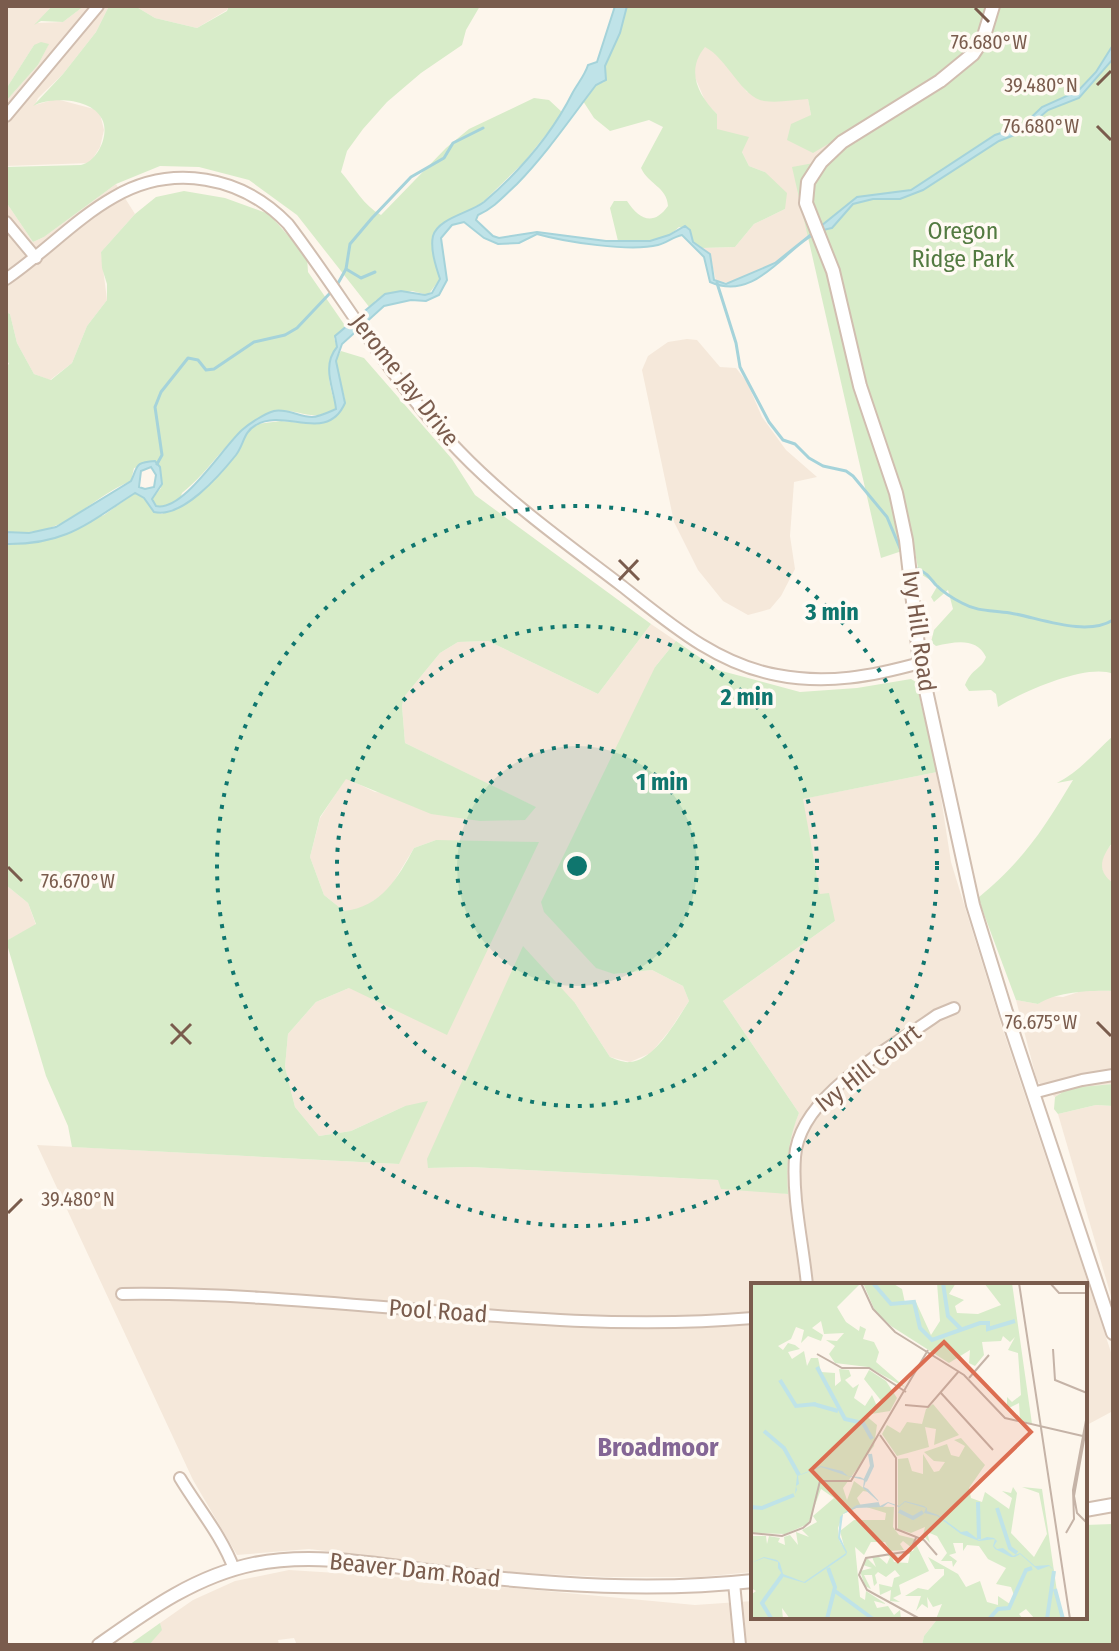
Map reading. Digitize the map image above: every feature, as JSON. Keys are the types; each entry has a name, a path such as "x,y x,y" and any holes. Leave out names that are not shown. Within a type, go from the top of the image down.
{"street":[{"path":"6,116 98,6"},
{"name":"Ivy Hill Road","path":"993,6 983,39 959,68 842,142 821,162 805,192 833,271 860,386 896,493 906,540 920,663 973,905 1113,1333"},
{"name":"Jerome Jay Drive","path":"6,279 115,196 153,181 197,177 239,188 275,210 321,267 413,399 458,451 488,479 699,644 748,668 803,679 855,678 920,663"},
{"path":"6,222 36,258"},
{"name":"Ivy Hill Court","path":"807,1283 795,1175 797,1141 803,1125 824,1097 841,1083 937,1015 954,1008"},
{"path":"1033,1093 1113,1075"},
{"name":"Pool Road","path":"122,1294 221,1296 601,1322 692,1323 751,1318"},
{"path":"180,1478 201,1514 223,1542 234,1569"},
{"path":"1087,1510 1113,1505"},
{"name":"Beaver Dam Road","path":"99,1645 173,1595 234,1569 275,1561 335,1561 545,1584 651,1587 751,1581"},
{"path":"734,1583 740,1645"}],"shaded area":[{"path":"6,6 52,6 36,23 63,22 84,6 109,6 96,32 35,105 56,99 94,109 100,114 104,130 100,147 90,163 6,166 6,101 38,65 48,45 34,45 6,89"},
{"path":"135,6 229,6 197,28 155,18"},
{"path":"986,6 998,6 988,40 965,71 809,234 775,263 731,283 716,281 710,255 702,248 735,247 754,224 785,209 765,172 749,166 742,152 717,129 717,114 706,103 694,75 695,59 705,46 719,54 747,92 808,99 811,115 787,140 985,19"},
{"path":"116,184 135,214 101,252 107,300 87,326 72,363 50,380 34,374 17,343 10,314 6,312 6,202 33,242"},
{"path":"697,340 720,367 736,368 747,382 762,417 786,450 817,477 794,482 790,536 795,569 781,596 770,609 748,615 723,601 698,570 674,522 642,370 648,356 668,342"},
{"path":"651,624 676,641 655,667 614,974 652,970 683,986 689,1001 651,1053 630,1062 610,1057 575,1003 428,1168 470,1167 718,1180 787,1194 786,1169 791,1132 799,1113 723,1001 835,921 820,894 802,799 937,772 951,862 1001,1024 1113,1358 1113,1411 1087,1425 1087,1283 751,1283 751,1572 699,1577 607,1577 504,1572 309,1549 237,1555 193,1480 37,1145 399,1164 405,1106 351,1131 319,1136 295,1107 285,1067 288,1034 316,1002 349,988 436,840 414,848 388,891 360,910 344,911 324,895 310,857 320,818 346,778 375,792 535,807 405,743 404,697 440,653 458,642 488,641 598,694"},
{"path":"1113,843 1113,883 1105,878 1101,865 1104,853"},
{"path":"6,885 28,903 36,925 6,941"},
{"path":"1085,990 1113,991 1113,1084 1069,1088 1055,1097 1037,1081 1016,1000 1038,1004 1049,996 1063,997"},
{"path":"1096,1105 1113,1106 1113,1303 1058,1114"},
{"path":"289,1570 695,1605 751,1601 751,1619 937,1619 924,1636 922,1645 297,1645 294,1638 278,1640 279,1645 149,1645 161,1630 160,1623 193,1600 235,1581"}],"green space":[{"path":"52,6 84,6 63,22 41,21 34,25"},
{"path":"109,6 135,6 155,18 197,28 227,11 229,6 480,6 466,30 462,45 421,73 387,102 347,151 341,172 364,201 381,215 446,148 469,129 534,98 549,100 563,113 525,161 482,203 450,220 433,250 440,279 428,295 412,291 376,300 370,308 297,215 249,180 199,167 160,166 116,184 33,242 6,202 6,167 81,165 97,153 103,139 104,125 97,112 81,103 60,100 33,106 96,32"},
{"path":"627,6 986,6 985,19 972,45 945,75 813,153 787,140 791,124 811,115 808,99 775,102 756,98 705,47 696,64 696,82 717,114 717,129 749,137 742,152 749,166 765,172 787,193 785,209 754,224 735,247 702,248 693,242 690,230 679,227 658,239 618,241 610,208 614,201 627,201 646,218 657,217 668,206 664,194 641,168 663,127 649,120 610,131 594,118 583,101 596,85 604,82 605,66 620,33"},
{"name":"Oregon Ridge Park","path":"998,6 1113,6 1113,674 1087,672 1072,676 1038,687 998,707 996,694 991,690 969,691 965,685 986,657 977,646 964,642 936,646 931,642 934,630 953,609 948,590 934,602 931,597 938,585 919,573 914,547 881,558 792,167 830,160 845,146 964,70 975,57"},
{"path":"41,42 49,44 38,65 6,101 6,89 34,45"},
{"path":"184,191 225,198 269,214 307,257 308,272 346,327 334,338 337,347 329,369 337,408 321,415 275,411 252,423 182,493 180,499 161,508 152,499 161,488 158,463 134,468 131,481 60,524 28,532 6,532 6,366 9,364 6,358 6,312 10,314 17,343 34,374 51,380 72,363 87,326 107,300 101,252 135,214 156,197"},
{"path":"341,351 364,358 452,459 475,495 651,624 598,694 488,641 458,642 440,653 404,697 405,743 536,807 525,820 480,821 431,814 346,779 320,817 310,857 324,895 344,911 368,904 378,897 395,880 414,848 436,840 539,842 447,1035 349,988 316,1002 288,1034 285,1067 295,1107 319,1136 351,1131 405,1106 428,1101 399,1164 72,1147 68,1126 46,1076 6,941 36,924 28,903 6,885 6,544 28,544 104,515 135,493 144,498 154,512 162,514 222,470 240,450 245,435 257,424 281,421 313,424 334,419 345,399 335,361"},
{"path":"676,641 718,670 800,692 857,688 911,679 916,682 937,772 803,799 820,894 829,893 835,921 723,1001 799,1113 789,1153 788,1194 721,1189 718,1180 470,1167 428,1168 427,1159 523,946 575,1003 610,1057 620,1061 630,1062 648,1055 664,1038 689,1001 683,986 652,970 614,974 596,968 544,912 541,902 655,667"},
{"path":"1113,736 1113,842 1102,869 1113,883 1113,991 1064,994 1038,1004 1016,1000 978,898 1008,871 1031,844 1073,780 1057,783 1079,768"},
{"path":"1113,1084 1113,1106 1096,1105 1058,1114 1054,1109 1055,1097 1069,1088"},
{"path":"1113,1524 1113,1645 922,1645 924,1636 937,1619 1087,1619 1087,1525"},
{"path":"160,1623 162,1630 149,1645 129,1645"}],"water":[{"path":"615,6 627,6 620,33 605,66 606,80 596,85 517,184 478,215 476,220 499,238 537,232 606,241 650,241 685,226 690,230 693,242 710,254 714,280 726,284 775,263 857,197 911,190 995,135 1022,126 1042,107 1078,91 1096,72 1113,45 1113,59 1079,98 1048,110 1022,132 999,141 923,190 900,199 873,199 853,204 832,228 803,242 760,277 745,284 728,287 710,282 704,257 682,235 646,247 598,245 537,234 519,243 498,244 484,238 464,222 452,225 441,238 447,280 439,295 426,301 411,300 384,306 342,344 336,361 345,403 337,415 317,423 280,420 256,425 249,431 239,451 200,494 176,509 154,512 144,498 135,493 89,523 61,536 45,541 6,544 6,532 29,533 56,527 131,481 138,466 143,463 155,461 160,467 162,484 152,499 156,506 167,505 190,489 242,430 262,416 279,410 315,417 336,409 329,370 332,354 337,347 335,336 385,294 401,291 425,295 432,293 440,279 432,247 436,230 448,220 484,202 510,178 555,123 588,65 597,62","holes":["151,467 156,475 154,487 139,487 141,471"]}],"waterway":[{"path":"337,285 346,269 350,244 372,218 411,177 444,158 453,143 483,128"},
{"path":"346,269 361,278 375,272"},
{"path":"717,283 736,343 740,367 769,422 783,440 795,444 809,458 853,476 887,517 902,553"},
{"path":"157,464 162,455 155,407 161,392 188,358 198,360 206,370 214,369 254,342 285,335 297,328 332,291"},
{"path":"918,569 948,595 974,608 1076,627 1102,625 1113,620"}],"district":[{"name":"Broadmoor","path":"658,1447"}]}
